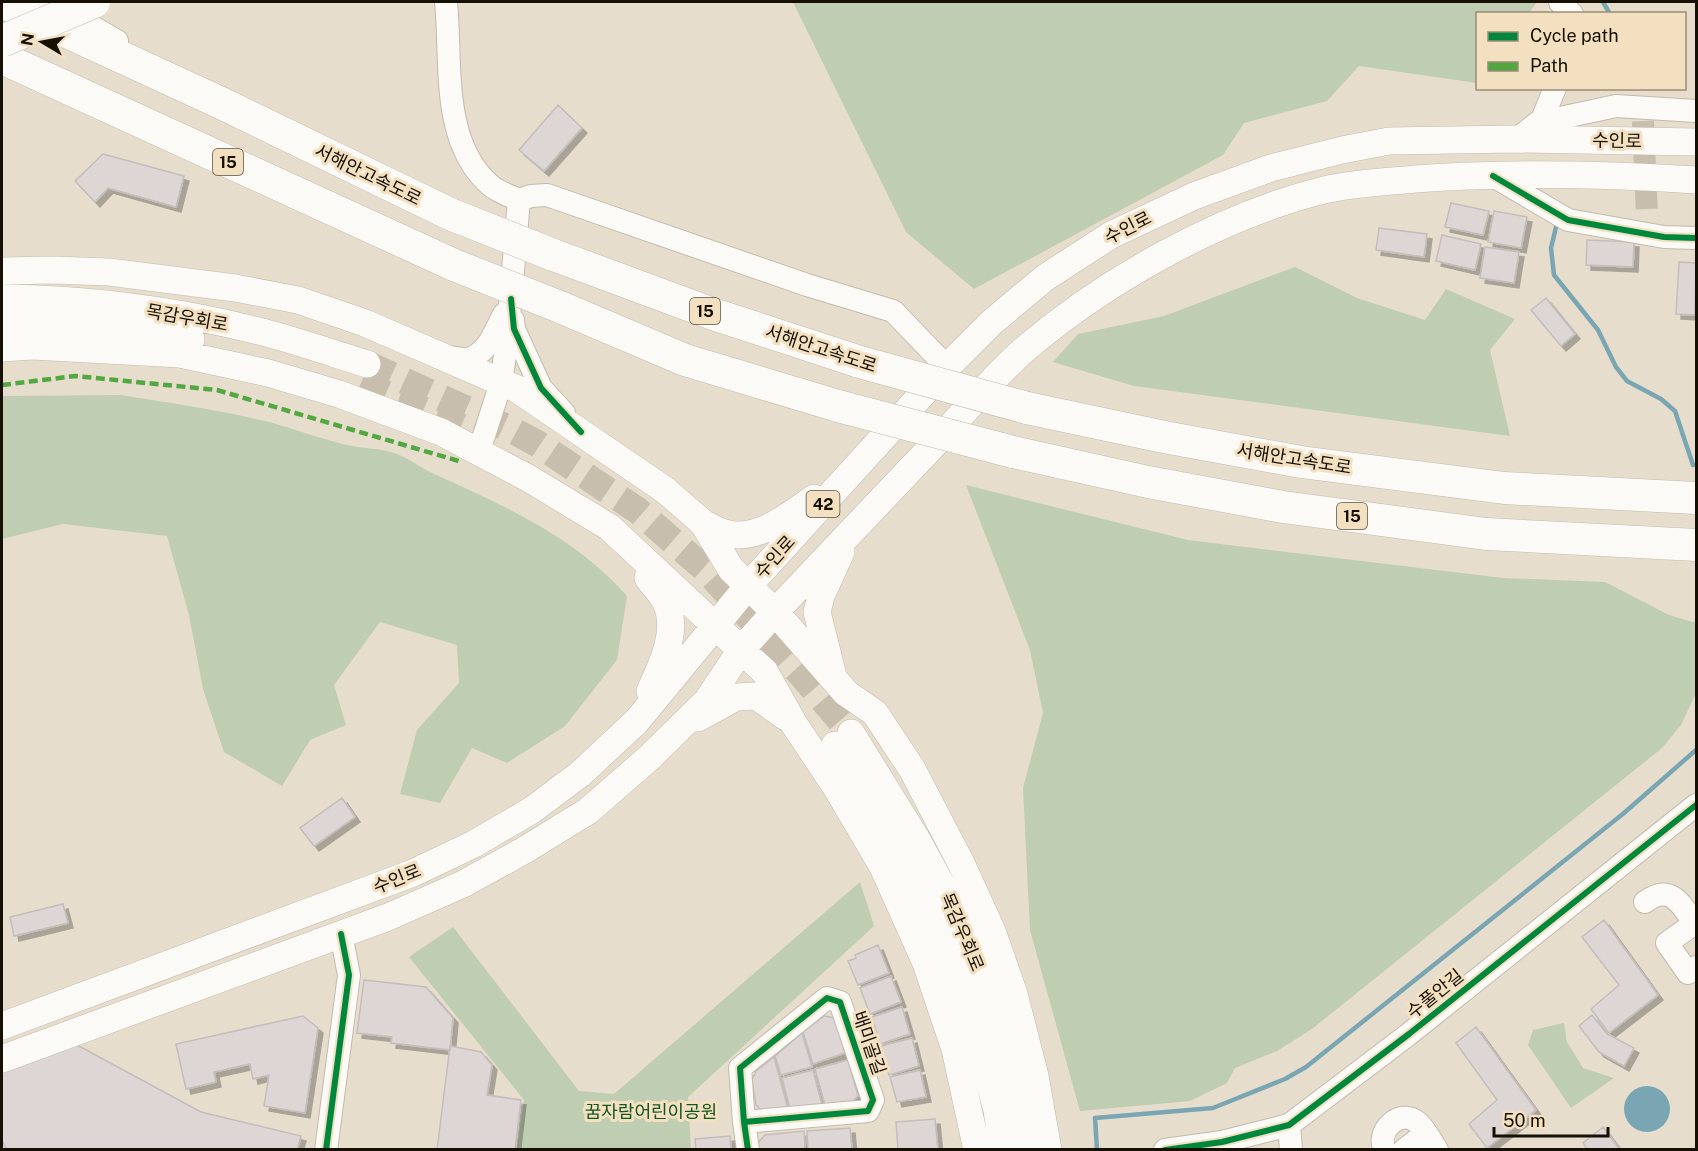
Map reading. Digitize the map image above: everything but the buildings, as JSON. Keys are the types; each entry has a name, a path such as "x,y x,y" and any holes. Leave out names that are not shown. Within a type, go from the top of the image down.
{"highway":[{"name":"서해안고속도로","path":"2,2 221,103 450,214 713,314 860,362 1028,408 1164,437 1301,462 1504,488 1696,498"},
{"path":"2,41 94,2"},
{"name":"15","path":"2,58 454,265 685,360 838,406 1012,452 1148,482 1283,507 1486,534 1696,545"},
{"path":"2,70 65,88"}],"main road":[{"name":"수인로","path":"2,1026 413,873 474,844 532,810 580,774 636,722 748,586 992,322 1046,277 1111,235 1194,196 1271,168 1389,141 1517,139 1696,141"},
{"name":"수인로","path":"2,1059 388,917 463,884 524,851 588,811 650,757 707,701 741,650 775,612 1023,351 1076,309 1141,268 1211,232 1277,204 1326,190 1448,177 1538,175 1696,180"},
{"path":"2,271 109,272 256,292 298,300 365,323 518,389 665,490 703,523 727,534 752,533 778,524 854,470"},
{"name":"목감우회로","path":"2,298 91,302 173,314 269,334 364,373 174,336 89,324 2,322"},
{"path":"2,348 33,346 180,354 268,373 339,394 441,432 480,451 609,527 765,672 794,724 836,787 883,867 926,963 955,1049 977,1149"},
{"path":"703,523 731,570 775,612 846,693 875,713 912,769 962,865 992,931 1019,1015 1035,1076 1048,1149"},
{"path":"609,527 666,601 671,626 663,664 636,722"},
{"path":"834,678 817,612 821,596 849,533"},
{"path":"679,728 736,697 756,696 794,724"},
{"name":"목감우회로","path":"1004,1149 997,1110 974,1023 951,956 843,739 916,838 954,908 998,1016 1026,1149"}],"street":[{"path":"50,2 221,103"},
{"path":"446,2 449,86 459,133 473,165 491,186 519,200 531,196 547,195 807,285 893,311 948,367"},
{"path":"1560,2 1572,12"},
{"path":"1541,123 1554,90"},
{"path":"1517,139 1541,123 1616,106 1643,114 1696,111"},
{"path":"1493,176 1568,220 1646,224 1664,237 1696,238"},
{"path":"480,451 501,383 519,200"},
{"path":"436,355 467,359 485,347 492,339 511,299"},
{"path":"511,299 514,329 541,388 581,432"},
{"name":"수풀안길","path":"1166,1149 1222,1142 1289,1125 1409,1034 1696,805"},
{"path":"1645,902 1657,894 1669,895 1680,902 1696,925 1667,943 1688,973 1696,967"},
{"path":"330,1149 350,975 341,934"},
{"name":"배미골길","path":"744,1122 868,1111 873,1100 840,1002 827,998 740,1068 744,1122 748,1149"},
{"path":"1385,1149 1382,1146 1386,1126 1396,1119 1408,1118 1418,1122 1431,1142 1404,1149"},
{"path":"1289,1125 1291,1149"}],"green space":[{"path":"793,2 1537,2 1530,12 1476,12 1476,83 1359,66 1327,101 1244,123 1223,155 974,289 906,232"},
{"path":"1295,267 1357,298 1425,320 1446,289 1515,319 1490,350 1510,436 1134,386 1053,362 1078,334 1164,316"},
{"path":"121,395 251,418 347,445 391,452 517,513 564,541 607,576 627,596 617,660 565,726 507,763 472,748 440,803 400,794 417,730 459,683 457,645 380,622 334,685 346,725 310,740 282,786 224,752 203,689 189,615 167,536 63,524 2,539 2,396"},
{"path":"966,485 1188,540 1503,578 1605,582 1669,615 1696,623 1696,693 1681,725 1662,748 1312,1029 1277,1051 1235,1068 1227,1083 1190,1101 1080,1111 1030,930 1023,788 1043,713 1030,650"},
{"name":"꿈자람어린이공원","path":"860,882 874,926 688,1097 691,1149 517,1149 524,1100 409,957 453,927 579,1091 614,1094"},
{"path":"1564,1023 1567,1042 1583,1068 1614,1078 1571,1108 1528,1045 1533,1030"}],"water":[{"path":"1647,1086 1663,1093 1670,1109 1663,1125 1647,1132 1631,1125 1624,1109 1631,1093"}],"waterway":[{"path":"1603,2 1609,12"},
{"path":"1557,223 1551,248 1554,275 1598,330 1616,367 1627,381 1661,399 1675,411 1693,465"},
{"path":"1097,1150 1095,1118 1213,1108 1285,1079 1306,1067 1624,813 1696,750"}],"tunnel":[{"path":"1643,121 1647,215"},
{"path":"367,364 538,444 637,510 706,570 851,733"},
{"path":"361,383 464,428"}],"marked path":[{"path":"2,385 75,376 217,390 462,462"}],"cycle path":[{"path":"1493,176 1568,220 1664,237 1696,238"},
{"path":"511,299 514,329 541,388 581,432"},
{"path":"1165,1150 1222,1142 1289,1125 1409,1034 1696,805"},
{"path":"326,1150 349,975 341,934"},
{"path":"744,1122 868,1111 873,1100 840,1002 827,998 740,1068 744,1122 748,1150"}]}
